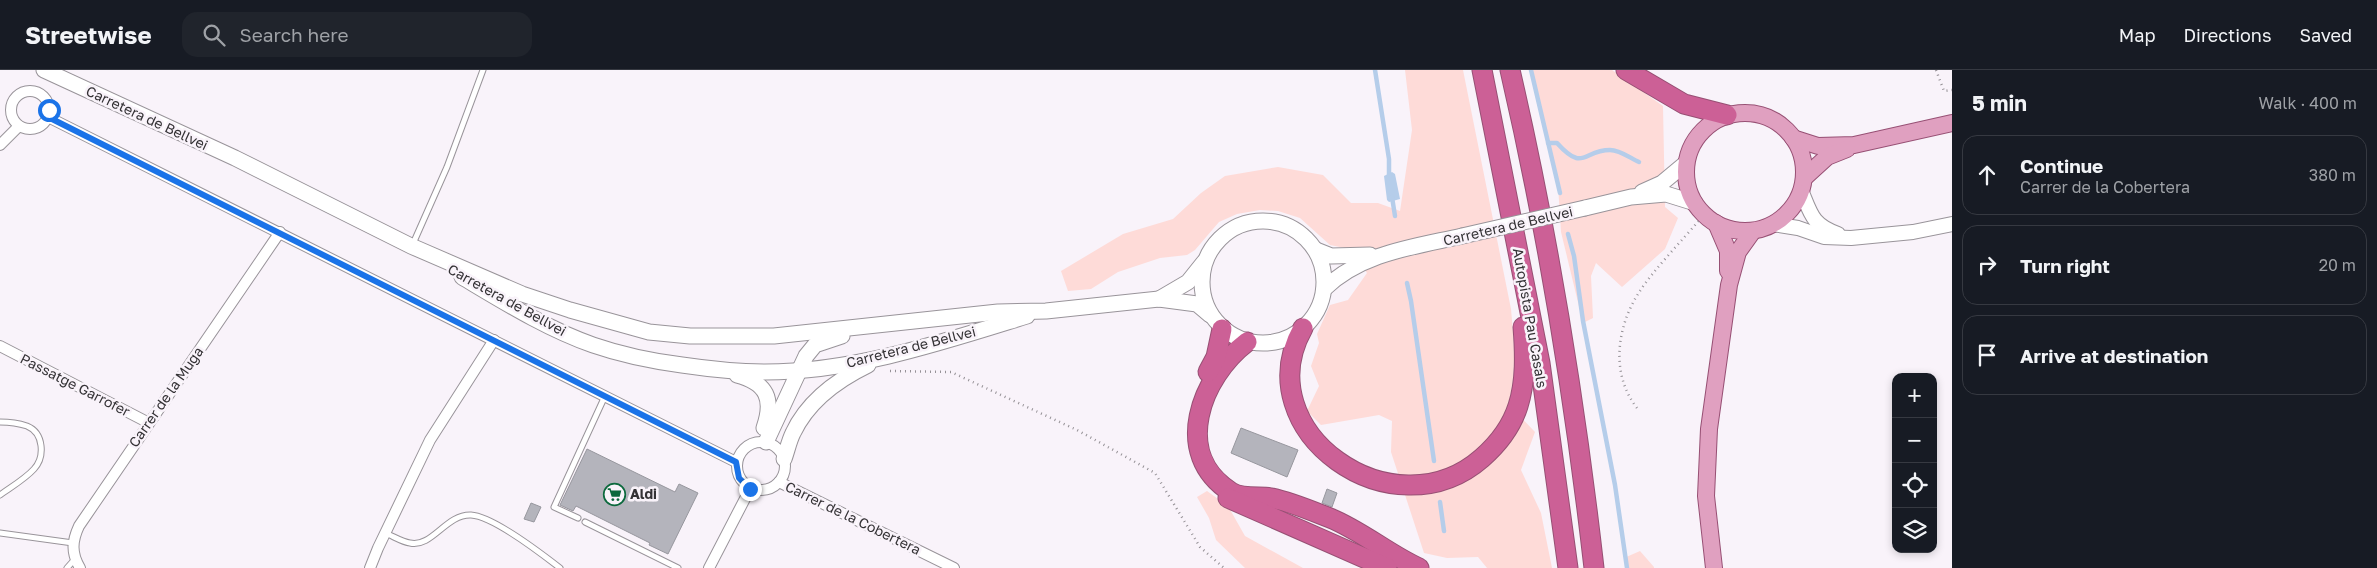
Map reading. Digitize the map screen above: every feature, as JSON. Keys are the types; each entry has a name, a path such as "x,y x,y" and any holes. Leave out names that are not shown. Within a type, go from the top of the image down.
{"highway":[{"name":"Autopista Pau Casals","path":"1482,70 1540,363 1568,568"},
{"name":"Autopista Pau Casals","path":"1510,70 1536,188 1564,352 1594,568"},
{"path":"1626,70 1684,104 1727,115"},
{"path":"1303,328 1295,343 1290,362 1291,384 1302,418 1316,441 1333,459 1364,477 1383,483 1405,486 1428,483 1444,480 1461,473 1474,465 1500,442 1518,407 1524,376 1523,317 1527,294"},
{"path":"1222,329 1216,357 1196,398 1192,412 1190,434 1198,466 1210,483 1226,497 1387,568"},
{"path":"1247,342 1231,354 1222,365 1198,412 1197,434 1200,452 1215,479 1233,493 1273,498 1330,518 1360,532 1397,558 1419,568"}],"main road":[{"name":"Carretera de Bellvei","path":"44,70 235,158 412,246 522,294 570,310 649,332 690,336 774,336 998,312 1046,311 1159,298 1197,304 1210,314"},
{"path":"1729,285 1728,252 1687,184 1686,163 1689,150 1700,133 1715,120 1727,115 1752,112 1764,115 1775,121 1794,138 1818,146 1854,145 1952,123"},
{"path":"1794,138 1802,157 1802,184"},
{"path":"1705,214 1734,230 1753,231 1773,224 1790,210 1802,184 1827,157 1854,145"},
{"name":"Carretera de Bellvei","path":"1631,197 1662,183 1686,163"},
{"name":"Carretera de Bellvei","path":"1324,288 1339,274 1357,264 1384,254 1631,197 1666,194 1705,214"},
{"path":"1269,220 1295,229 1316,250 1323,270 1324,288 1316,313 1303,328 1284,340 1266,344 1247,342 1222,329 1210,314 1201,288 1204,262 1217,240 1237,225 1269,220"},
{"path":"1714,568 1706,496 1706,463 1718,352 1729,285 1738,252 1753,231"},
{"name":"Carretera de Bellvei","path":"412,246 506,303 592,345 638,359 706,368 765,372 886,364 1046,311"},
{"name":"Carretera de Bellvei","path":"1316,250 1331,256 1384,254"},
{"name":"Carretera de Bellvei","path":"1159,298 1188,282 1204,262"},
{"path":"761,442 806,356 815,345 835,337 891,331 917,321"},
{"path":"784,459 793,433 808,409 827,389 851,374 886,364"},
{"path":"706,368 753,379 765,391 770,409 761,442"}],"street":[{"path":"24,91 36,92 46,99 49,110 48,117 44,123 35,129 28,130 18,126 11,116 11,103 18,94 24,91"},
{"path":"48,117 736,462"},
{"path":"0,145 18,126"},
{"path":"1802,184 1809,212 1816,223 1829,231 1851,238"},
{"path":"1773,224 1798,228 1824,237 1851,238 1913,232 1952,224"},
{"name":"Carrer de la Muga","path":"73,543 88,511 280,232"},
{"path":"370,568 430,440 494,340"},
{"name":"Passatge Garrofer","path":"0,346 149,423"},
{"path":"761,442 774,445 784,459 784,475 780,482 772,488 764,490 750,489 739,478 736,462 742,450 761,442"},
{"name":"Carrer de la Cobertera","path":"780,482 954,568"},
{"path":"709,568 750,489"},
{"path":"73,543 78,564"}],"lane":[{"path":"412,246 447,167 483,70"},
{"path":"578,518 554,506 605,396"},
{"path":"0,422 12,422 29,427 41,442 42,456 34,469 0,495"},
{"path":"385,533 412,544 425,541 458,516 471,515 483,517 533,548 560,568"},
{"path":"585,522 678,568"},
{"path":"0,533 73,543"},
{"path":"66,568 78,564"}],"path":[{"path":"1936,70 1944,91 1952,90"},
{"path":"1637,408 1628,397 1619,368 1619,352 1629,312 1638,294 1705,214"},
{"path":"886,364 951,372 1077,430 1155,473 1200,547 1224,568"}],"shaded area":[{"path":"1405,70 1463,70 1511,309 1514,369 1508,404 1535,432 1521,470 1541,513 1552,568 1487,568 1478,557 1447,558 1424,553 1391,452 1392,421 1379,415 1321,425 1307,411 1319,386 1311,366 1319,343 1317,334 1330,305 1348,300 1367,273 1350,249 1330,245 1300,218 1278,211 1260,210 1237,214 1219,222 1195,250 1187,255 1160,258 1118,272 1091,289 1068,291 1061,271 1123,234 1173,219 1201,193 1225,176 1278,167 1323,175 1351,203 1378,203 1400,211 1412,130"},
{"path":"1532,70 1612,70 1663,106 1665,207 1678,218 1665,249 1622,287 1596,263 1591,276 1593,318 1583,323 1561,232 1558,185"},
{"path":"1207,491 1228,506 1245,536 1303,568 1245,568 1216,540 1209,518 1197,497"},
{"path":"1640,551 1654,568 1626,568 1624,558"}],"water":[{"path":"1392,172 1395,174 1400,199 1389,202 1387,200 1384,176"}],"building":[{"path":"1241,428 1298,450 1287,477 1231,453"},
{"name":"Aldi","path":"587,449 675,492 679,484 698,493 668,554 576,506 573,511 560,505"},
{"path":"1327,489 1337,493 1332,507 1322,503"},
{"path":"531,503 541,507 534,522 524,519"}],"waterway":[{"path":"1375,70 1389,159 1389,178"},
{"path":"1531,70 1560,193"},
{"path":"1548,143 1557,143 1573,157 1584,158 1601,151 1614,150 1639,162"},
{"path":"1392,197 1395,216"},
{"path":"1568,234 1574,256 1583,321 1615,485 1627,568"},
{"path":"1407,283 1434,461"},
{"path":"1440,502 1444,531"}],"place":[{"name":"Aldi","path":"614,494"}],"route":[{"path":"49,110 48,117 299,241 736,462 739,478 750,489"}]}
